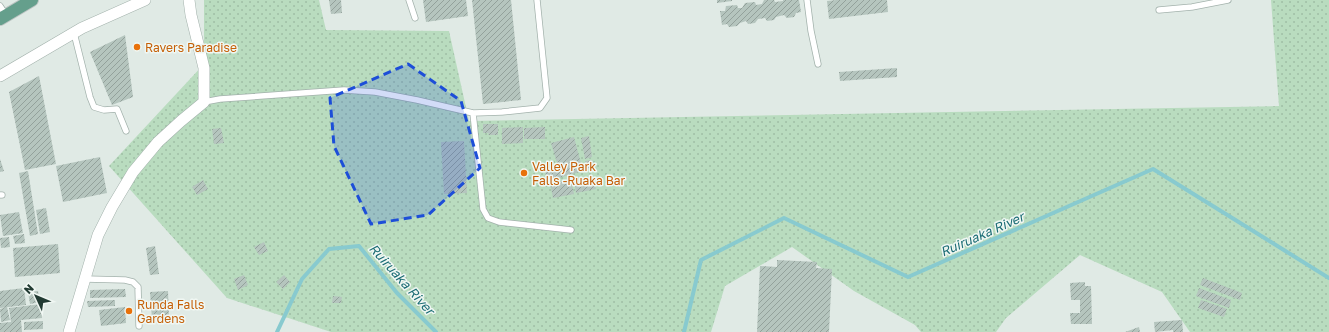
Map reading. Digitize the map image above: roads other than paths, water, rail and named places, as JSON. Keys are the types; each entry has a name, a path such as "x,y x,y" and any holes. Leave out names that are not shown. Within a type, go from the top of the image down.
{"main road":[{"path":"2,14 32,0"}],"street":[{"path":"0,76 82,28 145,0"},
{"path":"70,332 98,235 133,172 158,142 204,102 204,68 191,15 189,0"}],"lane":[{"path":"409,0 415,18"},
{"path":"204,102 220,99 344,90 417,100 473,113 540,108 547,98 537,0"},
{"path":"807,0 811,31 818,64"},
{"path":"1159,10 1192,7 1228,0"},
{"path":"74,33 90,97 94,107 104,110 117,109 126,131"},
{"path":"473,113 483,209 488,218 493,221 571,230"},
{"path":"86,279 125,280 133,282 138,287 139,326"}],"waterway":[{"name":"Ruiruaka River","path":"684,332 701,260 784,218 908,277 1153,169 1329,278"},
{"name":"Ruiruaka River","path":"277,332 302,279 329,249 359,246 397,293 436,332"}],"place":[{"name":"Ravers Paradise","path":"137,47"},
{"name":"Valley Park Falls -Ruaka Bar","path":"524,173"},
{"name":"Runda Falls Gardens","path":"129,311"}]}
